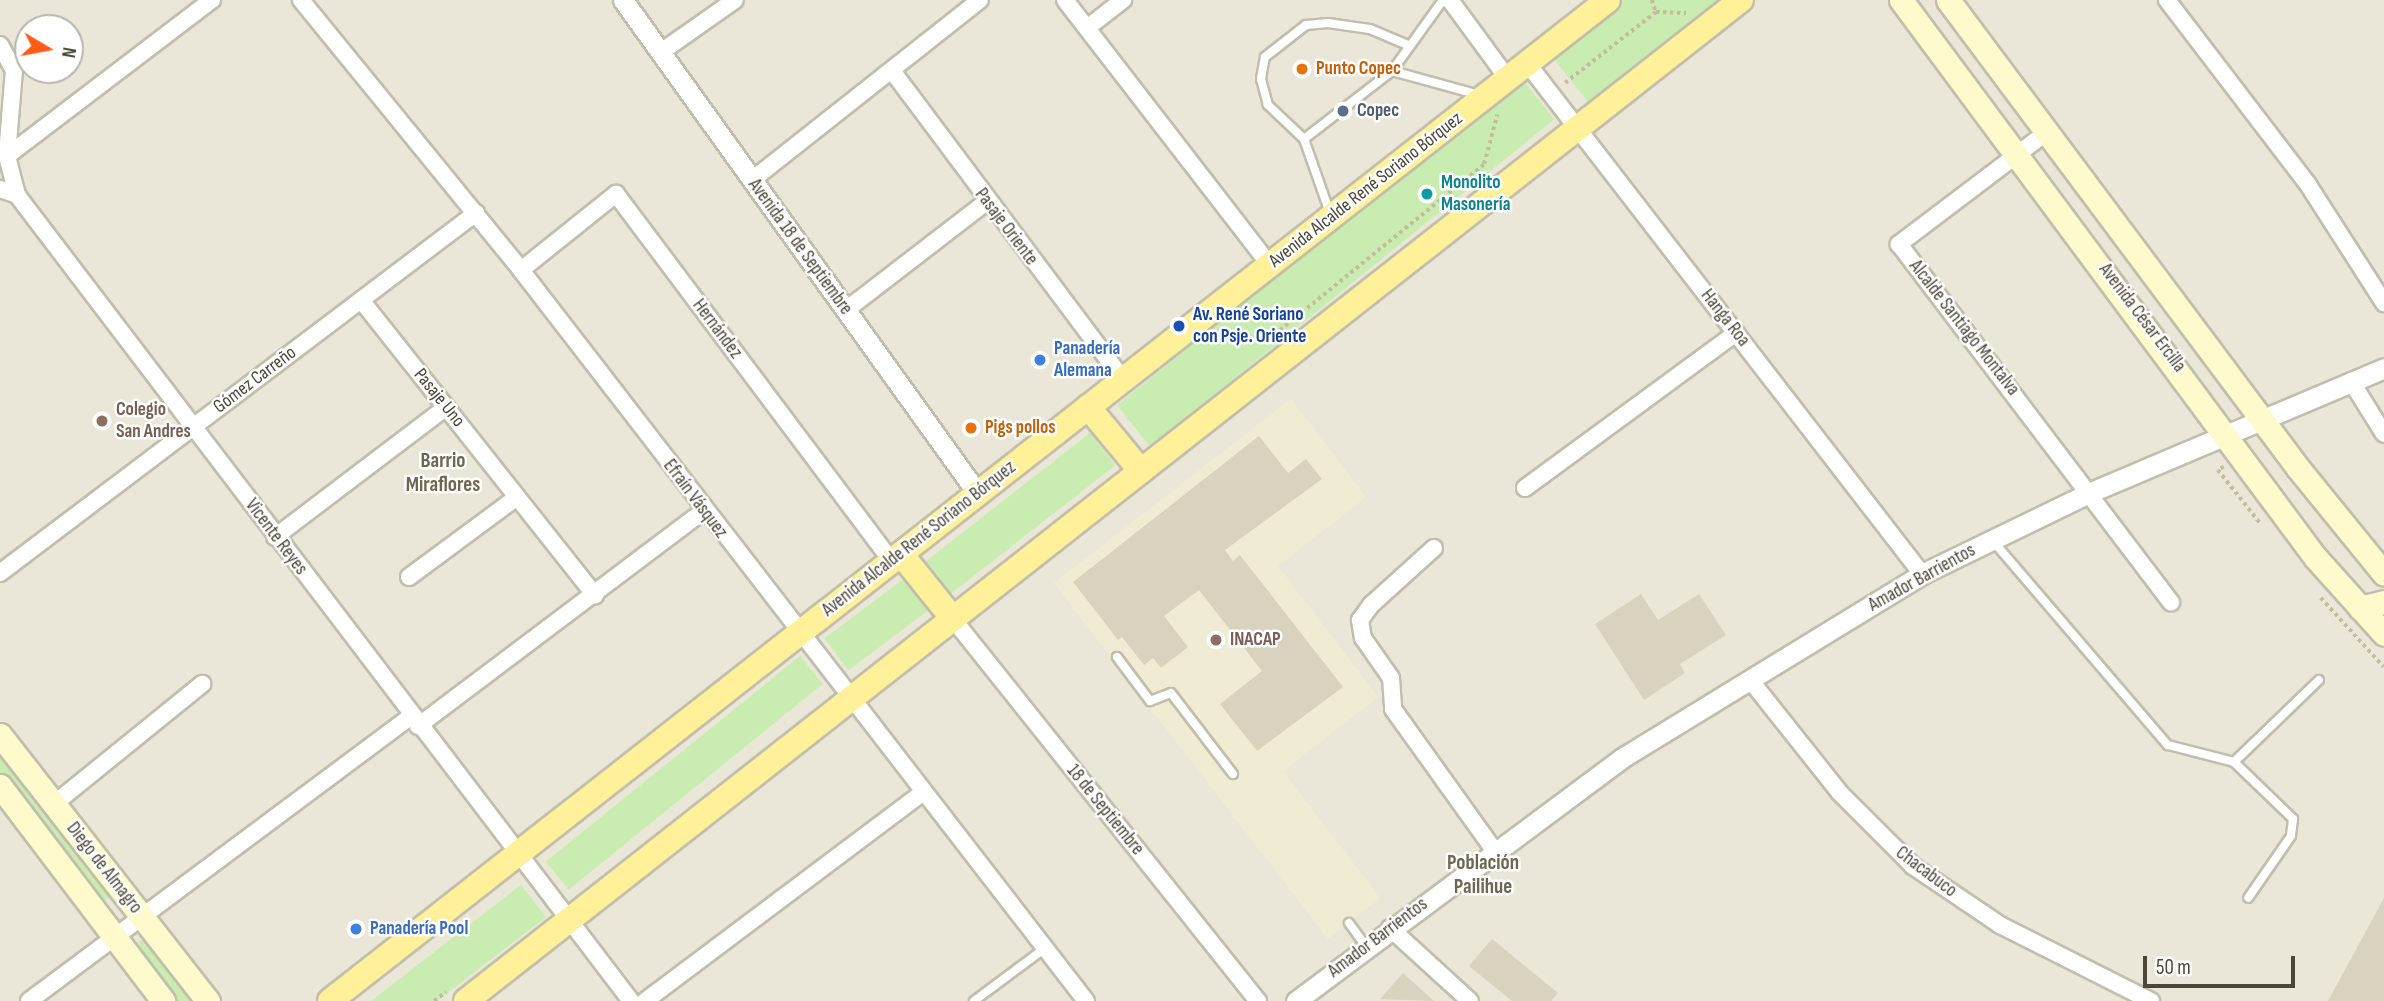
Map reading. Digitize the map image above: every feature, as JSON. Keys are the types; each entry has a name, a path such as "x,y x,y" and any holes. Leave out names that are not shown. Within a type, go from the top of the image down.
{"main road":[{"name":"Avenida Alcalde René Soriano Bórquez","path":"330,1001 1331,216 1492,100 1518,71 1608,0"},
{"path":"461,993 568,921 1741,0"},
{"name":"Avenida César Ercilla","path":"1901,0 2360,608 2384,634"},
{"name":"Avenida César Ercilla","path":"1948,0 2384,574"},
{"path":"1088,407 1140,471"},
{"path":"896,557 953,619"},
{"path":"2360,608 2384,602"},
{"name":"Diego de Almagro","path":"0,735 208,1001"},
{"name":"Diego de Almagro","path":"0,786 163,1001"}],"street":[{"path":"9,164 212,0"},
{"name":"Efraín Vásquez","path":"300,0 521,270 921,794 1086,1001"},
{"name":"Avenida 18 de Septiembre","path":"623,0 978,494"},
{"path":"660,52 735,0"},
{"path":"752,180 893,72 981,0"},
{"path":"1065,0 1270,265"},
{"path":"1087,28 1123,0"},
{"name":"Hanga Roa","path":"1450,0 1518,71 1552,95 1922,574"},
{"path":"2167,0 2307,183 2384,303"},
{"name":"Vicente Reyes","path":"0,45 14,70 9,164 11,191 516,856 631,1001"},
{"name":"Pasaje Oriente","path":"893,72 986,202 1123,379"},
{"name":"Alcalde Santiago Montalva","path":"2047,132 1899,244 2091,492"},
{"name":"Hernández","path":"521,270 616,194 896,557"},
{"path":"846,310 986,202"},
{"name":"Gómez Carreño","path":"0,573 476,213"},
{"name":"Pasaje Uno","path":"361,300 595,595"},
{"path":"1525,488 1736,332"},
{"name":"Amador Barrientos","path":"1296,1001 1494,850 1622,758 1922,574 2091,492 2228,434 2262,416 2384,368"},
{"path":"2351,381 2384,434"},
{"path":"275,537 446,407"},
{"path":"2091,492 2171,602"},
{"path":"409,578 517,496"},
{"path":"29,1001 414,721 595,595 704,511"},
{"path":"1434,548 1371,605 1360,620 1363,638 1391,678 1393,709 1494,850"},
{"name":"18 de Septiembre","path":"953,619 1258,1001"},
{"name":"Chacabuco","path":"1751,681 1840,793 1913,866 2000,925 2151,1001"},
{"path":"54,804 202,684"},
{"path":"645,1001 921,794"},
{"path":"1390,928 1470,1001"}],"lane":[{"path":"1304,139 1392,71 1443,0"},
{"path":"1331,216 1304,139 1268,105 1261,79 1265,57 1306,25 1328,23 1370,29 1410,46"},
{"path":"1392,71 1492,100"},
{"path":"1992,540 2168,745 2234,762 2293,819 2294,828 2248,898"},
{"path":"1117,657 1150,701 1171,693 1233,774"},
{"path":"2234,762 2319,680"},
{"path":"1349,923 1366,946"},
{"path":"974,1001 1045,948"}],"path":[{"path":"1652,0 1656,12"},
{"path":"1552,95 1656,12 1693,12"},
{"path":"1257,349 1483,164 1492,100"},
{"path":"434,1001 461,993"}],"shaded area":[{"path":"0,0 2384,0 2384,1001 0,1001"},
{"name":"INACAP","path":"1291,399 1366,497 1278,566 1378,697 1283,771 1380,898 1328,939 1054,583"}],"green space":[{"path":"1618,0 1717,0 1588,102 1550,54"},
{"path":"1521,78 1554,119 1150,446 1117,405"},
{"path":"1090,433 1115,465 947,596 922,564"},
{"path":"906,577 930,609 849,670 825,638"},
{"path":"800,656 823,684 569,890 546,862"},
{"path":"0,749 112,896 102,902 0,773"},
{"path":"521,885 546,917 437,1001 371,1001"},
{"path":"146,936 196,1001 175,1001 134,947"}],"building":[{"name":"INACAP","path":"1259,436 1288,473 1306,459 1322,479 1225,550 1233,561 1240,555 1343,687 1257,751 1220,704 1262,671 1199,590 1164,616 1188,647 1161,668 1153,658 1144,665 1122,637 1118,640 1073,582"},
{"path":"1641,594 1658,620 1699,594 1726,635 1680,664 1685,673 1644,700 1595,624"},
{"path":"2384,898 2384,1001 2328,1001"},
{"path":"1492,939 1558,993 1551,1001 1512,1001 1469,966"},
{"path":"1403,973 1434,1001 1380,999"}],"place":[{"name":"Punto Copec","path":"1302,69"},
{"name":"Copec","path":"1343,111"},
{"name":"Monolito Masonería","path":"1427,194"},
{"name":"Av. René Soriano con Psje. Oriente","path":"1179,326"},
{"name":"Panadería Alemana","path":"1040,360"},
{"name":"Colegio San Andres","path":"102,421"},
{"name":"Pigs pollos","path":"971,428"},
{"name":"INACAP","path":"1216,640"},
{"name":"Panadería Pool","path":"356,929"}],"district":[{"name":"Barrio Miraflores","path":"443,473"},
{"name":"Población Pailihue","path":"1483,875"}]}
